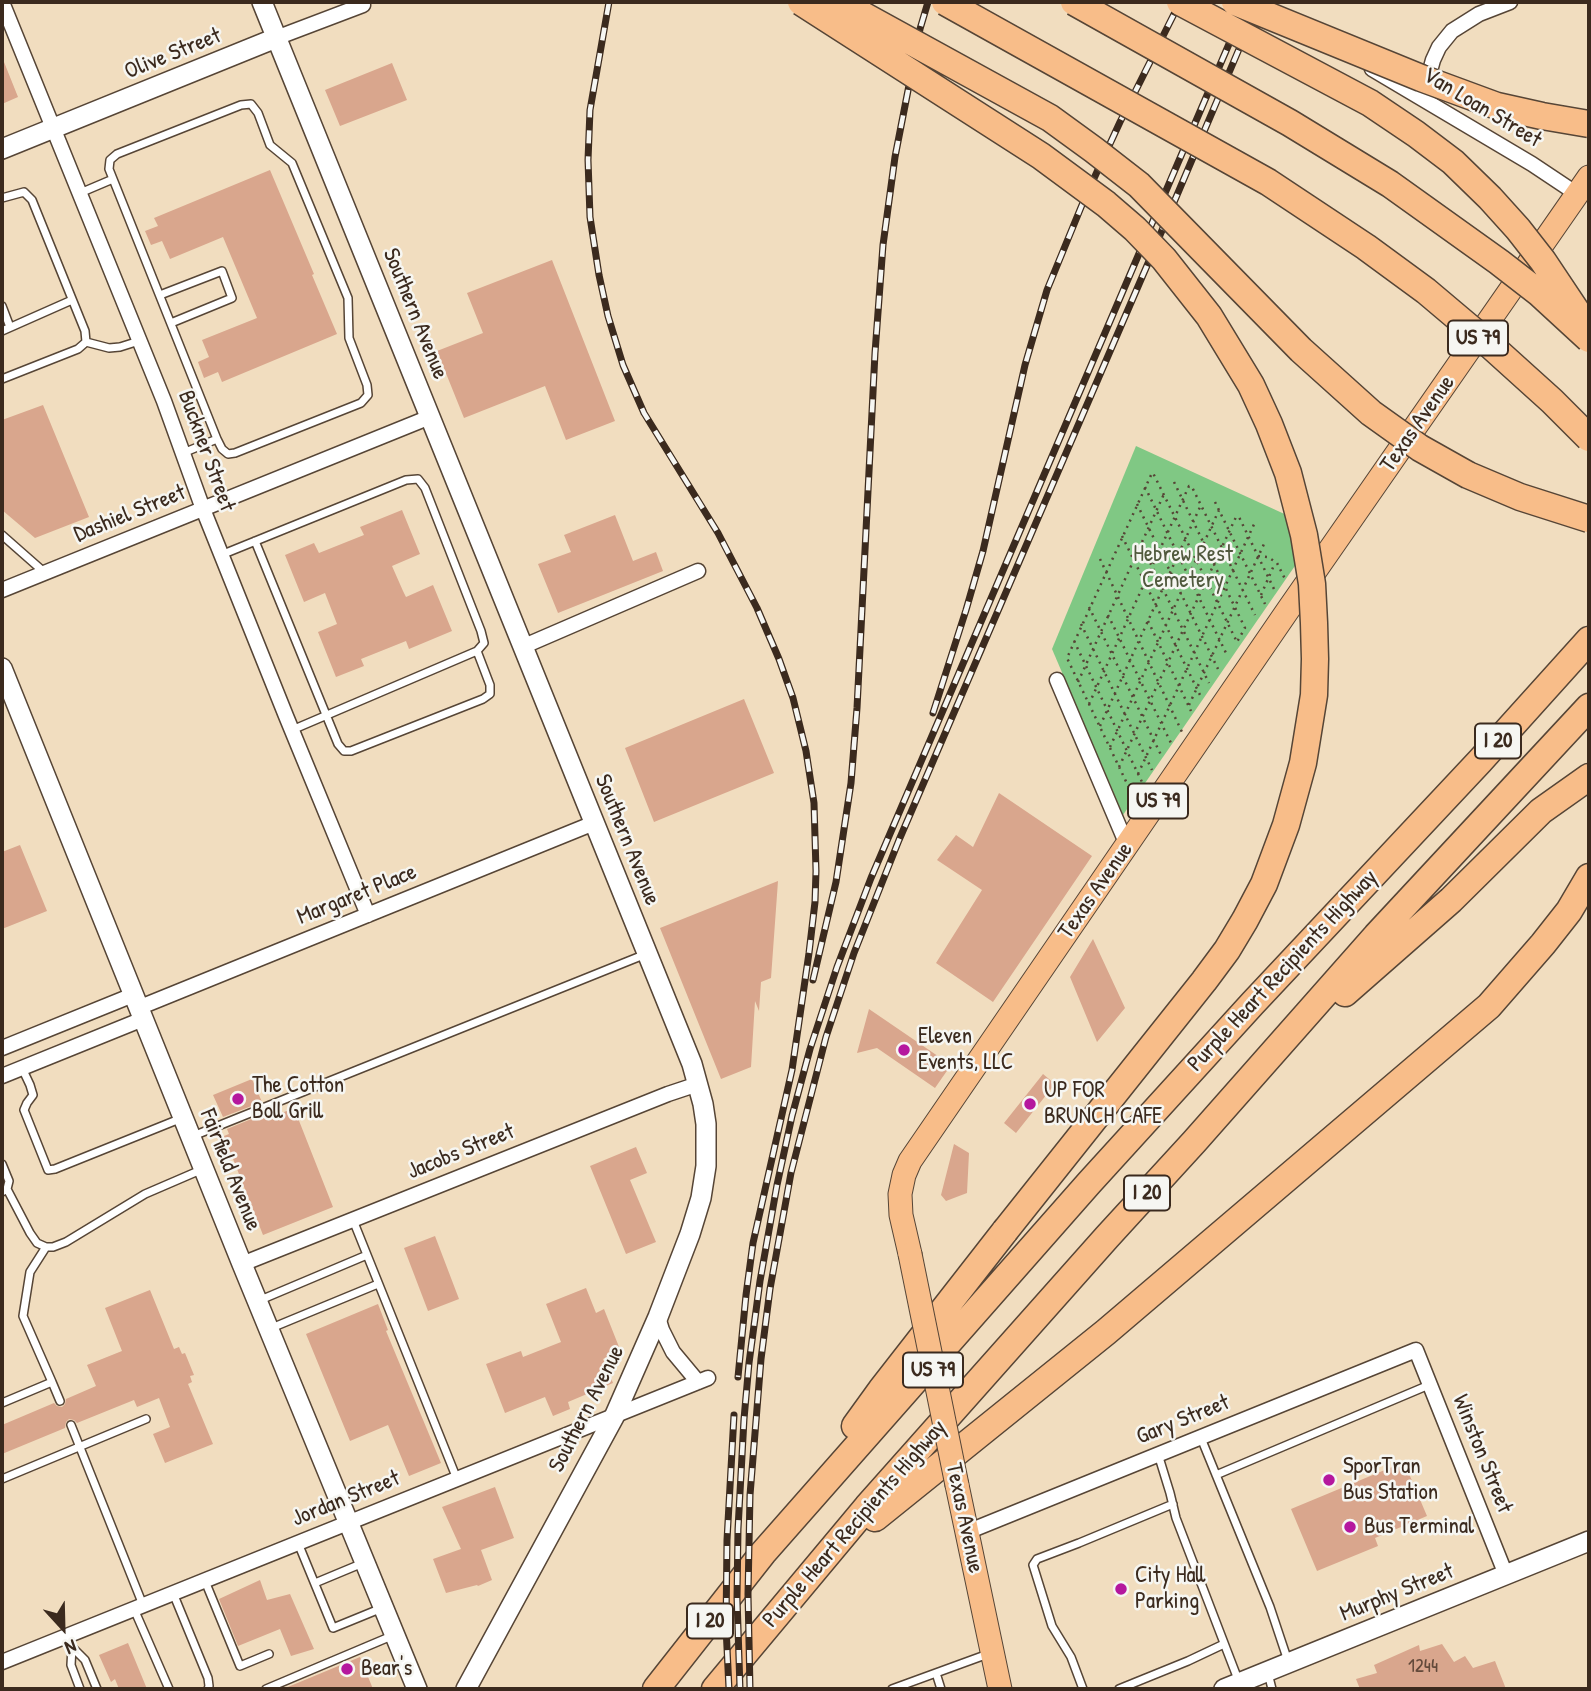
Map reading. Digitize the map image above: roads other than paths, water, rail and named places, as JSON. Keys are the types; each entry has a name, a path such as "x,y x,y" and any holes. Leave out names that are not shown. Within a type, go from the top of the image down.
{"highway":[{"path":"763,1553 881,1390 1204,981 1239,930 1264,884 1290,813 1303,763 1314,695 1311,584 1304,535 1288,473 1251,385 1209,316 1164,259 1106,204 1041,156 801,2"},
{"path":"839,2 1050,118 1094,150 1139,186 1301,350 1371,413 1420,448 1468,475 1520,497 1589,519"},
{"path":"946,2 1257,176 1366,247 1426,291 1490,345 1589,438"},
{"path":"1074,2 1290,122 1390,184 1529,285 1589,339"},
{"path":"1180,2 1370,103 1453,162 1518,229 1543,261 1589,332"},
{"path":"1235,2 1497,106 1589,124"},
{"name":"Purple Heart Recipients Highway","path":"656,1689 763,1553 1127,1140 1589,640"},
{"name":"Purple Heart Recipients Highway","path":"715,1689 821,1561 1107,1237 1376,936 1589,706"},
{"path":"1269,1058 1451,900 1541,811 1589,777"},
{"path":"821,1561 1106,1332 1489,1006 1544,944 1569,911 1589,877"}],"main road":[{"name":"Texas Avenue","path":"1000,1689 901,1215 900,1194 904,1175 910,1161 1583,186"}],"street":[{"name":"Buckner Street","path":"2,2 139,341 221,555 368,915"},
{"name":"Southern Avenue","path":"262,2 692,1064 706,1124 703,1187 690,1234 658,1317 614,1417 466,1689"},
{"path":"1422,100 1433,60 1444,39 1469,20 1510,2"},
{"name":"Olive Street","path":"2,149 363,5"},
{"name":"Van Loan Street","path":"1362,63 1532,164 1583,186"},
{"name":"Dashiel Street","path":"2,590 430,417"},
{"path":"522,647 698,571"},
{"name":"Fairfield Avenue","path":"2,668 268,1329 417,1689"},
{"path":"1057,680 1127,845"},
{"name":"Margaret Place","path":"2,1048 138,1007 594,823"},
{"name":"Margaret Place","path":"2,1076 138,1007"},
{"name":"Jacobs Street","path":"242,1264 698,1084"},
{"name":"Jordan Street","path":"2,1662 69,1641 138,1607 703,1380 673,1352 658,1317"},
{"name":"Winston Street","path":"1416,1350 1506,1575"},
{"name":"Gary Street","path":"967,1532 1416,1350"},
{"name":"Murphy Street","path":"1231,1686 1270,1680 1289,1663 1589,1541"}],"lane":[{"path":"251,104 258,113 270,145 292,163 348,299 349,338 367,385 368,395 361,403 235,453 228,454 222,449 113,179 110,160 117,154 241,105 251,104"},
{"path":"79,194 113,179"},
{"path":"2,198 24,192 32,200 85,331 86,342"},
{"path":"160,295 222,271 232,298 171,323"},
{"path":"2,331 72,300"},
{"path":"2,306 10,327"},
{"path":"86,342 109,348 139,341"},
{"path":"2,379 78,349 86,342"},
{"path":"183,453 217,439"},
{"path":"221,555 405,480 418,479 425,488 484,643 477,651 292,731"},
{"path":"2,535 45,572"},
{"path":"255,541 326,716 338,744 344,751 351,751 490,694 490,685 477,651"},
{"path":"190,1137 647,954"},
{"path":"22,1068 33,1095 24,1110 48,1170 183,1118"},
{"path":"2,1164 9,1181 4,1191 37,1243 46,1247 66,1242 145,1194 203,1169"},
{"path":"353,1220 457,1479"},
{"path":"46,1247 30,1272 23,1316 60,1401"},
{"path":"257,1301 367,1255"},
{"path":"268,1329 378,1284"},
{"path":"2,1403 52,1382"},
{"path":"1216,1475 1429,1385"},
{"path":"2,1479 146,1419"},
{"path":"71,1426 169,1689"},
{"path":"1200,1437 1270,1607 1289,1663"},
{"path":"1158,1454 1180,1529 1224,1644 1231,1686"},
{"path":"1083,1689 1071,1657 1052,1626 1034,1565 1037,1559 1173,1504"},
{"path":"298,1543 333,1628 383,1608"},
{"path":"314,1583 364,1563"},
{"path":"205,1580 240,1665 269,1654"},
{"path":"173,1593 208,1678 208,1689"},
{"path":"266,1689 394,1635"},
{"path":"69,1641 71,1665 80,1689"},
{"path":"69,1641 85,1660 97,1689"},
{"path":"1119,1689 1224,1644"},
{"path":"892,1689 992,1652"},
{"path":"936,1673 941,1689"},
{"path":"287,1680 291,1689"}],"railway":[{"path":"609,2 590,110 588,160 590,217 608,316 623,365 644,413 718,533 757,608 779,659 793,698 806,751 814,803 815,902 809,953 792,1070 753,1243 738,1377"},
{"path":"813,980 836,882 851,783 883,245 895,157 920,29 928,2"},
{"path":"933,713 983,551 1025,365 1047,290 1120,122 1180,2"},
{"path":"740,1689 738,1529 749,1363 777,1185 810,1049 837,967 871,878 1247,2"},
{"path":"750,1689 750,1495 761,1359 770,1289 791,1173 826,1037 854,953 899,840 1259,2"},
{"path":"729,1689 726,1627 727,1540 734,1415"}],"place":[{"name":"Eleven Events, LLC","path":"904,1050"},
{"name":"The Cotton Boll Grill","path":"238,1099"},
{"name":"UP FOR BRUNCH CAFE","path":"1030,1104"},
{"name":"SporTran Bus Station","path":"1329,1480"},
{"name":"Bus Terminal","path":"1350,1527"},
{"name":"City Hall Parking","path":"1121,1589"},
{"name":"Bear's","path":"347,1669"}],"park label":[{"name":"Hebrew Rest Cemetery","path":"1183,568"}]}
